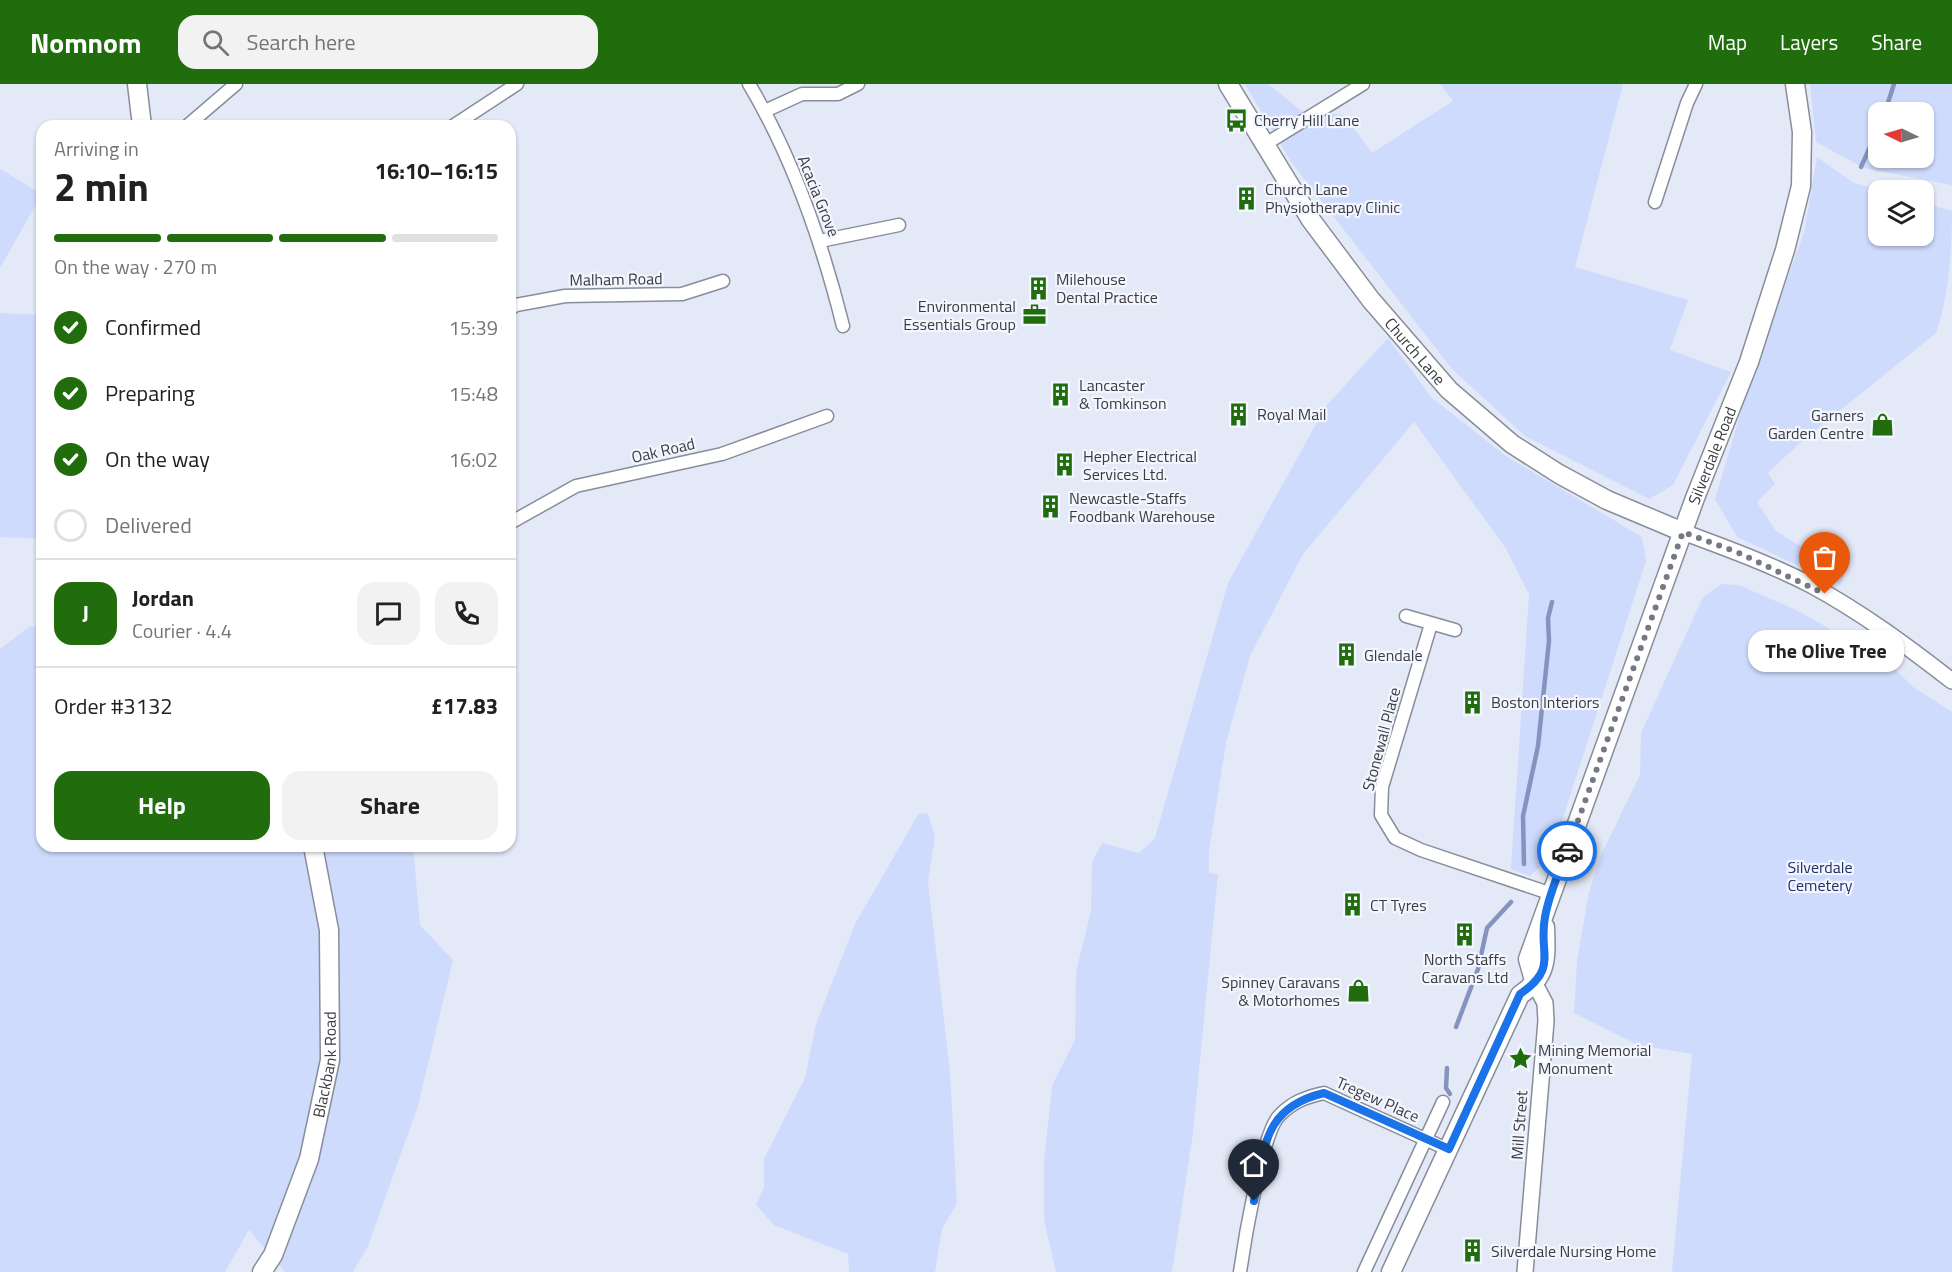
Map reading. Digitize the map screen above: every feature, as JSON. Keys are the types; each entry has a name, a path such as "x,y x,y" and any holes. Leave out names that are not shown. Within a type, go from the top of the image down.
{"main road":[{"path":"137,84 141,120"},
{"name":"Church Lane","path":"1228,84 1311,220 1394,327 1449,390 1512,444 1559,474 1607,500 1683,532"},
{"name":"Silverdale Road","path":"1535,984 1545,966 1544,919 1552,894 1683,532 1749,362 1795,213 1801,186 1803,151 1795,84"},
{"name":"Blackbank Road","path":"262,1272 273,1255 309,1159 330,1060 329,930 314,852"},
{"path":"1391,1272 1520,994 1535,984"}],"street":[{"path":"194,120 236,84"},
{"path":"462,120 517,84"},
{"name":"Acacia Grove","path":"749,84 765,111 820,241 843,326"},
{"path":"765,111 802,94 838,94 858,84"},
{"path":"1264,145 1363,84"},
{"path":"1655,202 1687,103 1696,84"},
{"path":"820,241 899,225"},
{"name":"Malham Road","path":"516,305 565,296 682,294 723,281"},
{"name":"Oak Road","path":"516,520 576,486 722,453 827,416"},
{"path":"1683,532 1739,553 1810,585 1892,635 1952,681"},
{"path":"1406,616 1455,630"},
{"name":"Stonewall Place","path":"1431,624 1382,787 1381,815 1395,838 1421,850 1552,894"},
{"name":"Mill Street","path":"1525,1272 1546,1021 1545,1003 1535,984"},
{"name":"Tregew Place","path":"1240,1272 1267,1139 1278,1117 1302,1098 1324,1093 1449,1149"},
{"path":"1364,1272 1443,1102"}],"green space":[{"path":"1245,84 1268,84 1302,111 1344,115 1372,153 1453,101 1440,84 1623,84 1575,267 1688,300 1670,350 1731,372 1673,485 1649,499 1525,436 1452,369 1292,163"},
{"path":"1810,84 1952,84 1952,185 1864,168 1816,142"},
{"path":"1817,157 1854,183 1868,187 1868,246 1934,246 1934,206 1952,211 1949,273 1936,333 1801,442 1768,473 1775,484 1757,502 1776,531 1845,574 1840,585 1737,537 1715,499 1752,375 1804,233"},
{"path":"0,169 36,190 36,205 0,268"},
{"path":"0,313 36,315 36,539 0,537"},
{"path":"1388,338 1432,398 1506,456 1642,537 1646,561 1550,858 1530,876 1511,869 1529,594 1505,547 1414,422 1303,554 1250,656 1226,743 1209,851 1209,873 1218,874 1193,1133 1172,1272 1056,1272 1044,1220 1044,1161 1052,1086 1075,1040 1076,972 1091,911 1092,862 1102,843 1139,853 1155,838 1228,583 1326,406"},
{"name":"Silverdale Cemetery","path":"1722,584 1739,585 1796,610 1887,661 1913,687 1952,712 1952,1272 1672,1272 1692,1054 1638,1045 1574,1013 1577,961 1589,892 1601,855 1640,775 1641,733 1703,597"},
{"path":"36,626 36,852 414,852 420,925 453,960 418,1106 368,1246 353,1272 285,1272 249,1230 225,1272 0,1272 0,649 29,627"},
{"path":"919,813 928,814 935,836 928,882 950,1071 957,1203 942,1229 935,1272 849,1272 848,1254 774,1225 756,1205 764,1187 764,1159 805,1078 816,1024 855,924"}],"waterway":[{"path":"1888,102 1894,84"},
{"path":"1861,167 1868,151"},
{"path":"1524,864 1523,816 1538,746 1549,641 1548,618 1552,602"},
{"path":"1456,1027 1478,969 1487,928 1511,902"},
{"path":"1447,1068 1446,1088 1450,1094"}],"way so far":[{"path":"1567,851 1683,532 1739,553 1825,594"}],"place":[{"name":"Cherry Hill Lane","path":"1236,120"},
{"name":"Church Lane Physiotherapy Clinic","path":"1247,198"},
{"name":"Milehouse Dental Practice","path":"1038,288"},
{"name":"Environmental Essentials Group","path":"1034,315"},
{"name":"Lancaster & Tomkinson","path":"1061,394"},
{"name":"Royal Mail","path":"1239,414"},
{"name":"Garners Garden Centre","path":"1882,424"},
{"name":"Hepher Electrical Services Ltd.","path":"1065,465"},
{"name":"Newcastle-Staffs Foodbank Warehouse","path":"1051,507"},
{"name":"The Olive Tree","path":"1825,594"},
{"name":"Glendale","path":"1346,655"},
{"name":"Boston Interiors","path":"1473,702"},
{"name":"CT Tyres","path":"1352,905"},
{"name":"North Staffs Caravans Ltd","path":"1465,934"},
{"name":"Spinney Caravans & Motorhomes","path":"1358,991"},
{"name":"Mining Memorial Monument","path":"1520,1059"},
{"name":"Silverdale Nursing Home","path":"1473,1251"}],"route":[{"path":"1254,1201 1267,1139 1278,1117 1302,1098 1324,1093 1449,1149 1520,994 1535,984 1545,966 1544,919 1567,851"}]}
